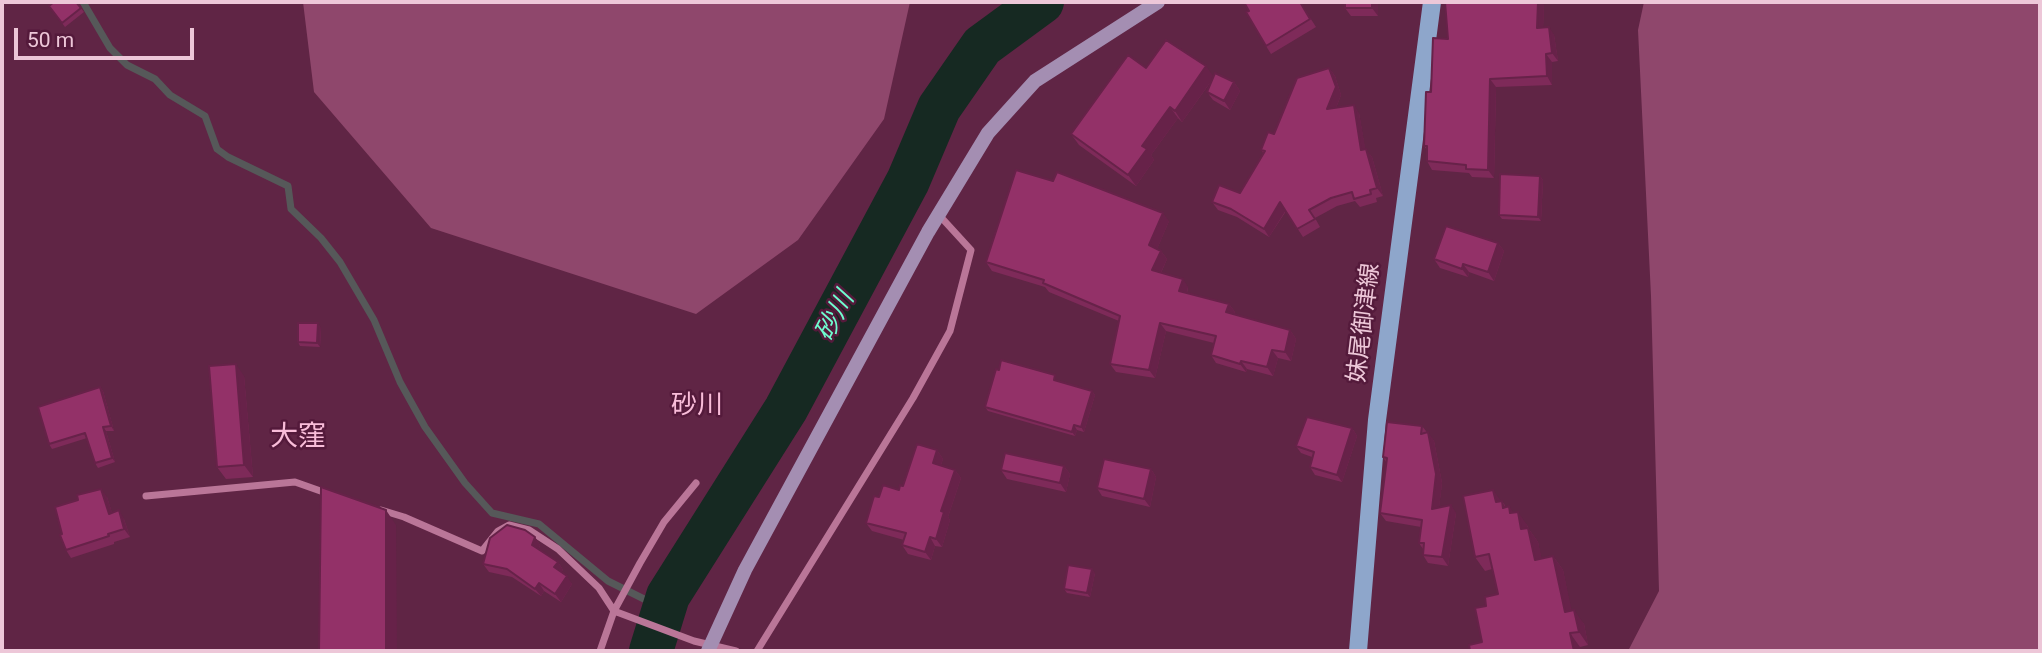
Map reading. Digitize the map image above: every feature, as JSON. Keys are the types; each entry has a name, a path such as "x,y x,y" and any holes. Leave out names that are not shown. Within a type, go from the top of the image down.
{"main road":[{"name":"妹尾御津線","path":"1358,651 1377,421 1432,2"}],"street":[{"path":"709,649 745,570 938,215 988,134 1035,81 1158,2"},
{"path":"757,651 913,398 950,331 971,250 938,215"},
{"path":"146,496 295,482 334,495"},
{"path":"600,651 614,611 627,586 664,522 696,483"},
{"path":"369,506 404,517 482,551 498,531 509,525 529,530 558,549 599,588 614,611 709,649 736,651"}],"shaded area":[{"path":"303,2 910,2 884,119 798,240 696,314 431,228 314,92"},
{"path":"1644,2 2040,2 2040,651 1628,651 1659,591 1651,296 1638,30"}],"building":[{"path":"54,2 76,2 81,8 62,23 49,6"},
{"path":"1300,2 1310,19 1266,46 1246,12 1249,11 1245,4"},
{"path":"1345,2 1372,2 1372,8 1345,8"},
{"path":"1445,2 1538,2 1537,28 1549,27 1552,53 1546,54 1547,76 1490,79 1488,170 1466,169 1466,165 1427,161 1427,146 1424,146 1426,92 1431,92 1433,38 1448,39"},
{"path":"1166,40 1206,66 1175,111 1170,107 1142,146 1147,149 1128,175 1071,134 1128,55 1146,68"},
{"path":"1329,68 1336,87 1327,109 1354,105 1361,150 1366,149 1377,188 1370,190 1371,194 1354,199 1352,192 1331,198 1309,210 1315,219 1297,229 1280,202 1264,229 1231,209 1212,202 1219,185 1240,193 1265,151 1261,150 1268,132 1274,134 1297,78"},
{"path":"1215,73 1234,82 1224,101 1207,92"},
{"path":"1016,170 1053,181 1057,172 1163,213 1149,245 1161,251 1152,270 1183,279 1179,291 1229,304 1226,312 1290,330 1285,352 1272,350 1267,367 1241,361 1240,364 1211,355 1216,336 1160,323 1149,370 1110,364 1120,316 1043,283 1044,280 986,262"},
{"path":"1500,174 1540,176 1538,217 1499,215"},
{"path":"1446,226 1498,243 1488,272 1463,264 1462,269 1434,259"},
{"path":"298,323 318,323 317,343 298,342"},
{"path":"1001,360 1055,375 1054,380 1092,391 1081,427 1074,425 1072,432 985,407"},
{"path":"236,364 244,465 217,467 209,366"},
{"path":"100,387 111,426 103,427 112,458 95,463 85,433 49,444 38,407"},
{"path":"1307,417 1352,428 1337,475 1310,467 1314,452 1296,446"},
{"path":"1387,422 1422,426 1421,434 1428,432 1436,474 1432,509 1451,505 1442,557 1423,555 1424,543 1419,543 1422,520 1380,513 1387,458 1383,457"},
{"path":"917,444 937,450 933,463 955,470 941,511 944,512 936,539 930,537 925,552 902,545 906,533 866,523 874,496 879,497 883,485 899,490 900,485 903,486"},
{"path":"1005,453 1064,466 1060,483 1001,470"},
{"path":"1104,459 1151,469 1144,499 1097,488"},
{"path":"321,487 386,510 386,651 319,651"},
{"path":"101,489 109,514 119,510 124,529 66,550 55,507 78,500 77,495"},
{"path":"1493,490 1496,502 1502,501 1503,508 1509,506 1510,513 1518,512 1521,529 1528,528 1535,560 1553,556 1565,612 1574,610 1579,632 1570,633 1574,651 1470,651 1469,645 1482,642 1475,608 1486,606 1485,597 1498,594 1489,554 1475,557 1463,496"},
{"path":"507,525 525,530 535,537 532,545 558,562 554,567 567,576 555,594 539,583 535,589 507,569 483,564 490,538"},
{"path":"1068,565 1092,569 1087,593 1064,589"}],"waterway":[{"path":"83,2 110,48 127,65 155,79 170,95 205,116 217,149 288,186 291,209 321,238 340,262 374,320 400,382 425,427 465,483 492,513 539,524 608,581 664,609"},
{"name":"砂川","path":"651,651 668,596 786,409 908,181 939,108 982,46 1042,2"}],"district":[{"name":"砂川","path":"697,406"},
{"name":"大窪","path":"298,438"}]}
